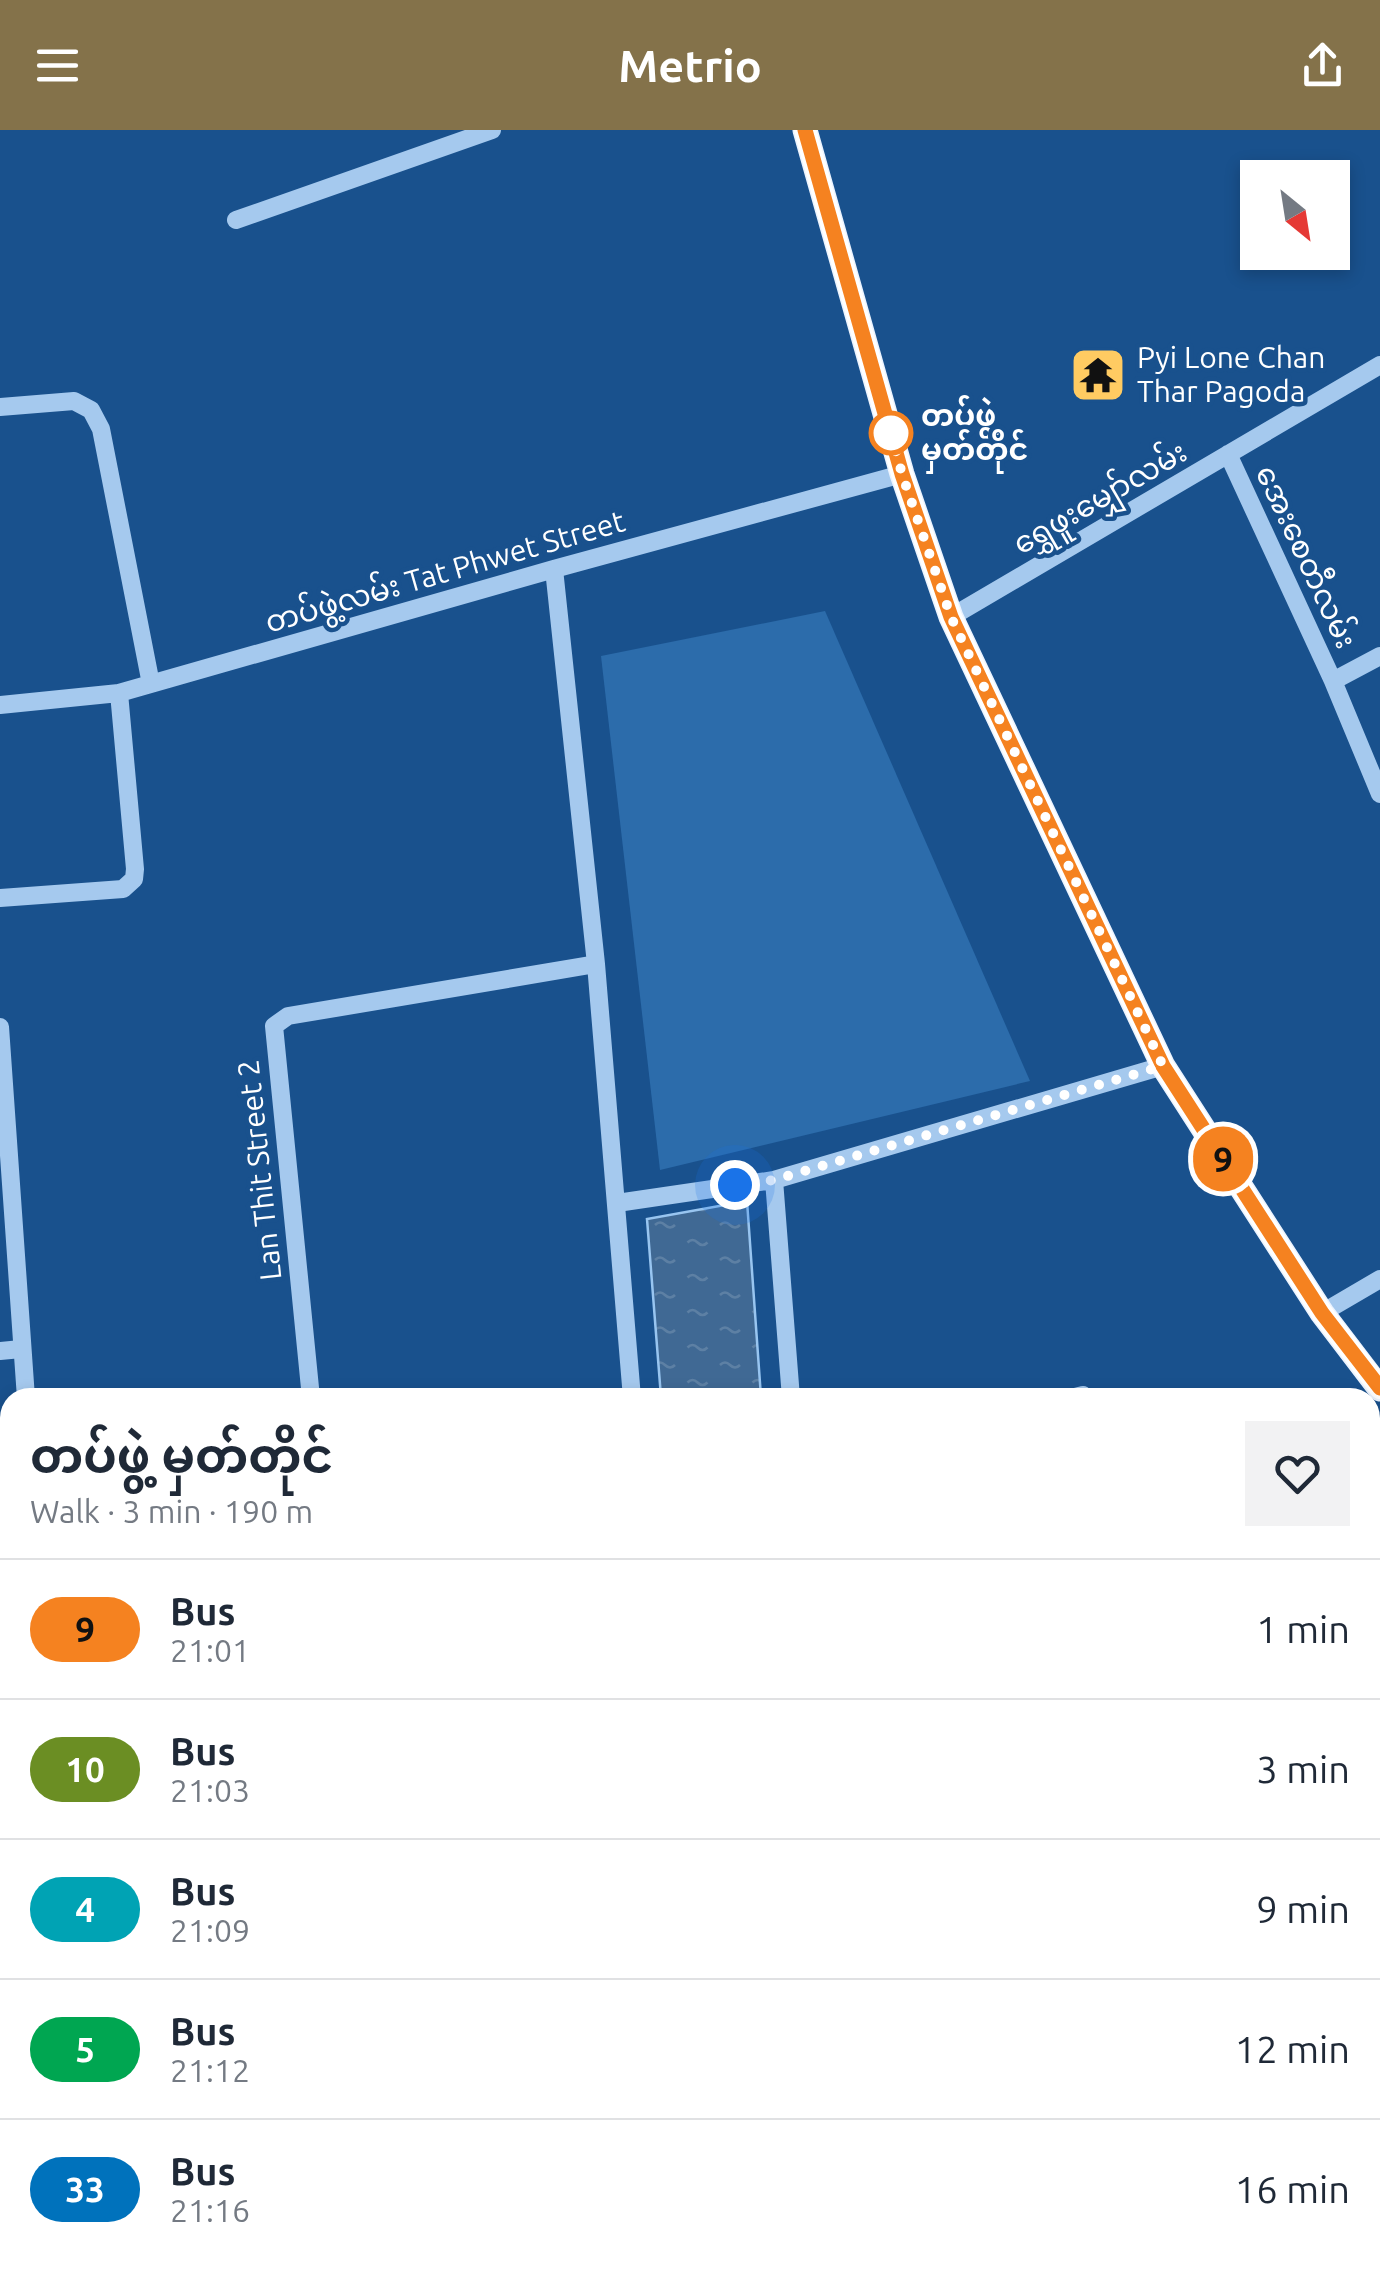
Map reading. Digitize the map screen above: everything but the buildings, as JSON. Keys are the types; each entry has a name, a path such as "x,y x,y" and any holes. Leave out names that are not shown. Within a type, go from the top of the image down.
{"main road":[{"path":"805,130 902,474 951,617 1163,1066 1322,1313 1380,1388"}],"street":[{"path":"236,220 492,130"},
{"name":"ရွှေဖူးမျှော်လမ်း","path":"951,617 1380,364"},
{"path":"0,407 74,401 91,410 102,429 151,684"},
{"name":"အေးစေတီလမ်း","path":"1228,454 1333,681 1380,794"},
{"name":"တပ်ဖွဲ့လမ်း Tat Phwet Street","path":"0,705 119,693 902,474"},
{"path":"554,569 596,964 631,1388"},
{"path":"1333,681 1380,656"},
{"path":"0,898 123,889 134,879 119,693"},
{"name":"Lan Thit Street 2","path":"310,1388 274,1026 288,1016 596,964"},
{"path":"0,1035 25,1388"},
{"path":"617,1202 774,1180 1163,1066"},
{"path":"774,1180 790,1388"},
{"path":"1322,1313 1380,1279"},
{"path":"0,1351 21,1349"}],"shaded area":[{"path":"825,611 1030,1081 660,1170 601,656"}],"water":[{"path":"747,1201 760,1388 660,1388 647,1219"}],"bus line":[{"name":"9","path":"805,130 902,474 951,617 1163,1066 1322,1313 1380,1388"}],"place":[{"name":"Pyi Lone Chan Thar Pagoda","path":"1098,375"},
{"name":"တပ်ဖွဲ့ မှတ်တိုင်","path":"891,433"}],"route":[{"path":"735,1185 774,1180 1163,1066 951,617 891,433"}]}
